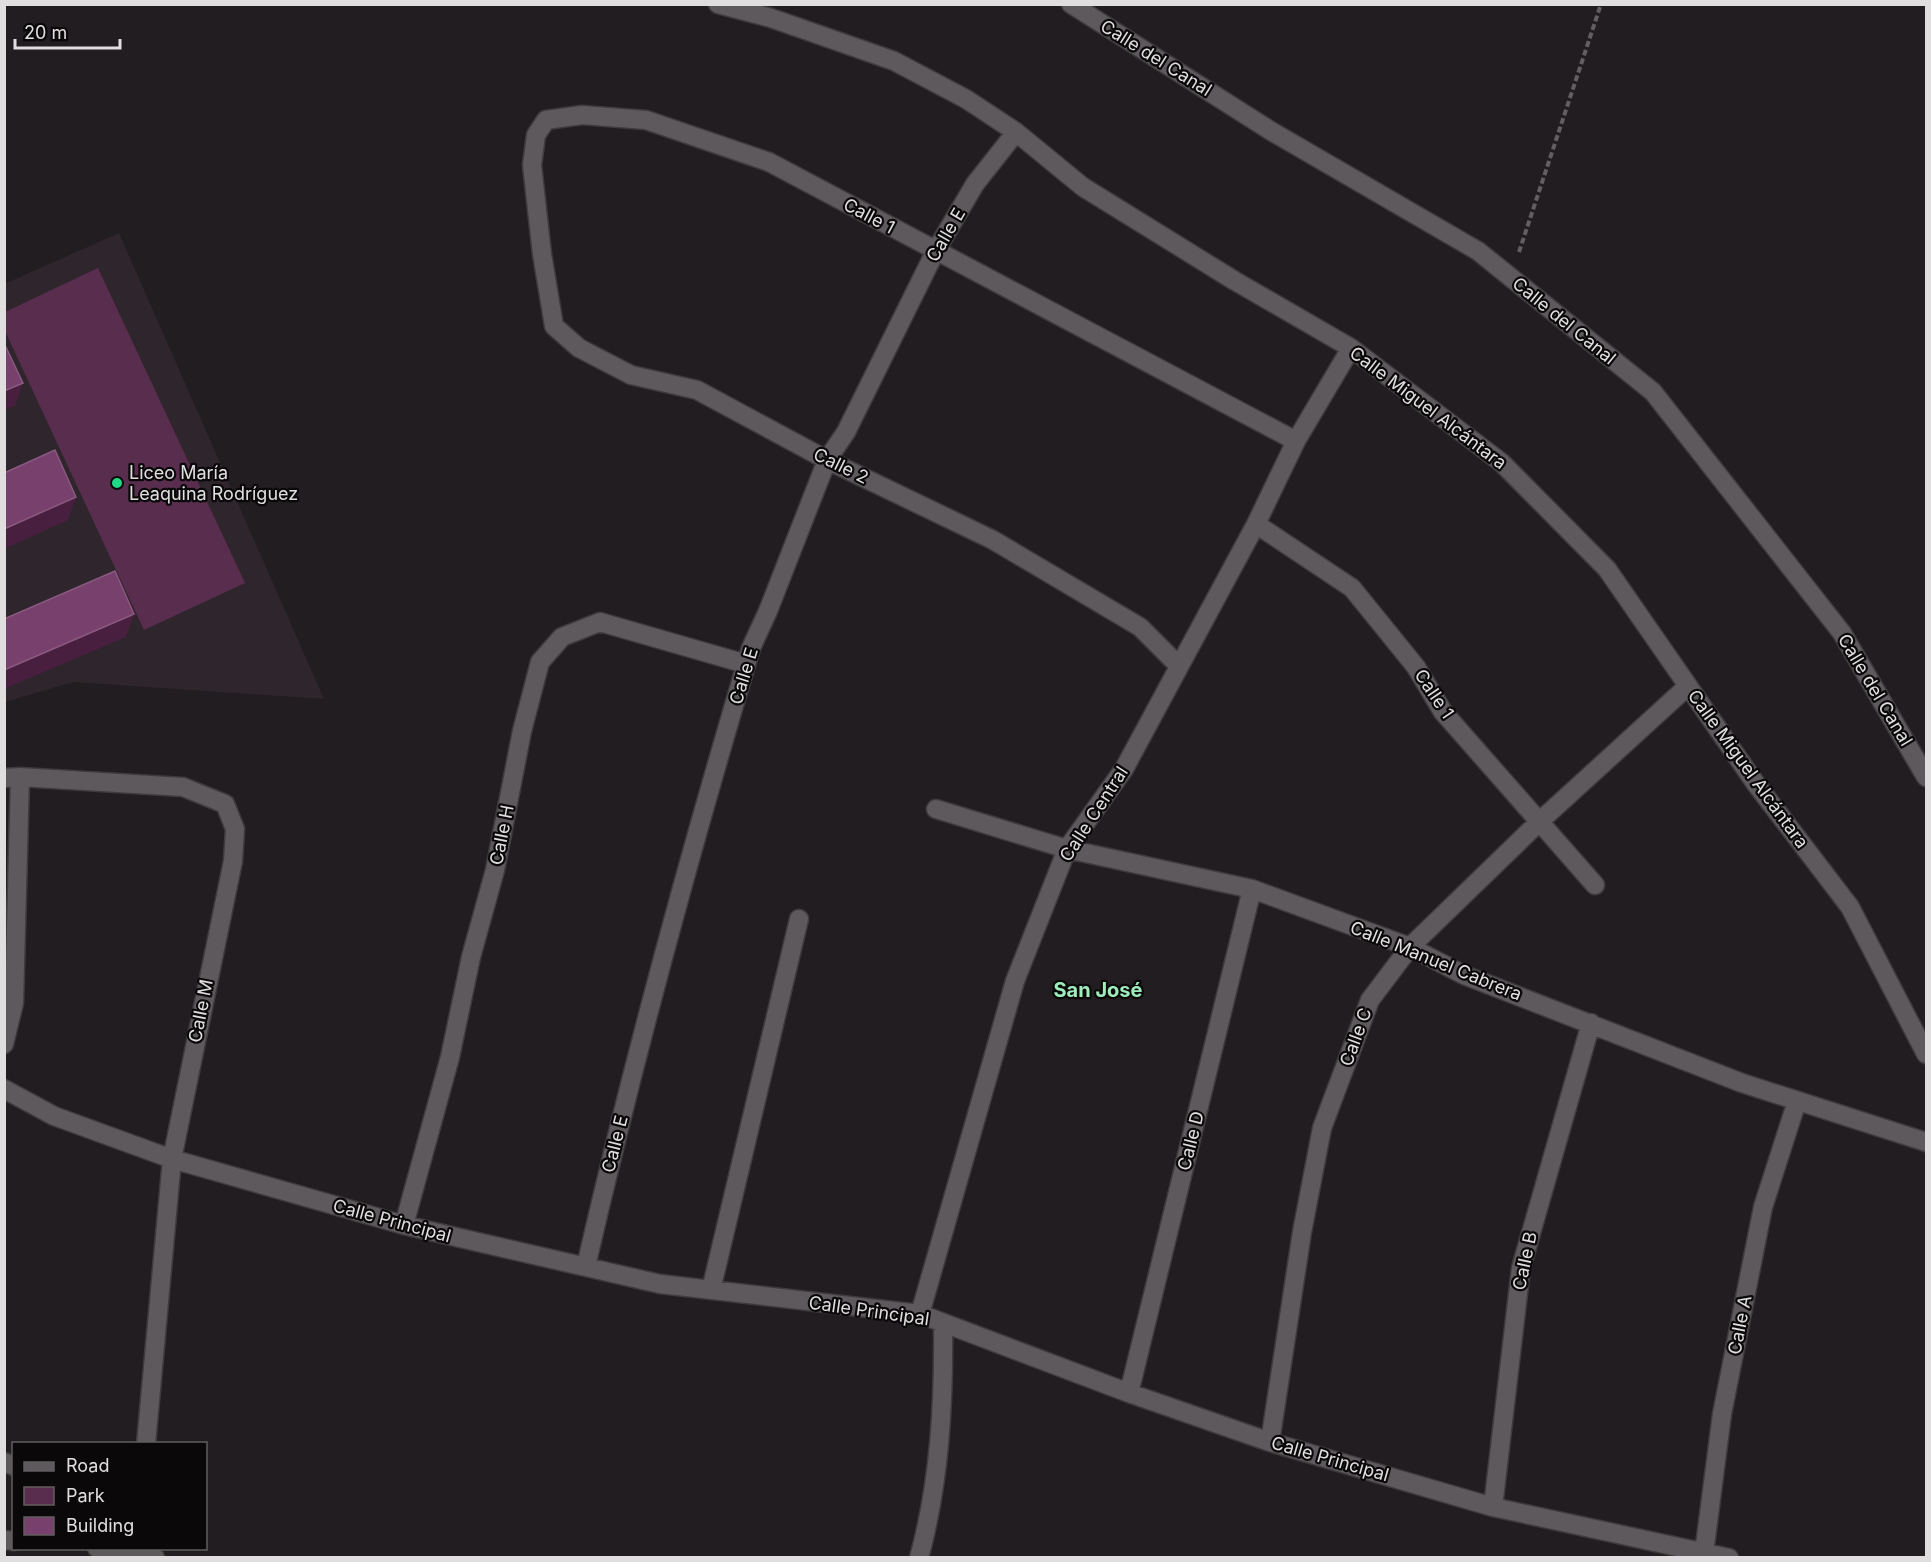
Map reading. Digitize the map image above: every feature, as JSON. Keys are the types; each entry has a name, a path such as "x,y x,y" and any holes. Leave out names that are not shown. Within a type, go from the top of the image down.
{"street":[{"name":"Calle Miguel Alcántara","path":"718,4 771,18 894,61 966,99 1016,132 1083,187 1235,281 1351,348 1502,463 1607,568 1756,784 1850,907 1926,1054"},
{"name":"Calle del Canal","path":"1071,4 1271,131 1478,251 1653,392 1842,633 1926,777"},
{"name":"Calle 1","path":"542,254 532,165 536,135 546,120 582,115 646,120 769,162 935,252 1296,441"},
{"name":"Calle E","path":"586,1266 633,1070 676,905 746,664 827,460 846,432 935,252 975,184 1016,132"},
{"name":"Calle 2","path":"542,254 554,326 579,348 631,375 697,390 827,460 993,540 1140,627 1179,666"},
{"name":"Calle Central","path":"920,1314 1015,981 1067,849 1124,769 1256,524 1296,441 1351,348"},
{"name":"Calle 1","path":"1256,524 1352,588 1416,667 1443,712 1595,885"},
{"name":"Calle H","path":"404,1226 450,1057 471,957 495,870 522,731 540,662 562,637 600,622 746,664"},
{"name":"Calle C","path":"1270,1442 1302,1232 1322,1128 1370,1000 1410,947 1539,822 1688,686"},
{"path":"4,1044 14,1003 12,777"},
{"name":"Calle M","path":"12,777 183,787 225,804 235,829 232,861 172,1159 146,1442"},
{"name":"Calle Manuel Cabrera","path":"936,809 1067,849 1252,889 1410,947 1464,975 1742,1083 1926,1142"},
{"name":"Calle D","path":"1129,1393 1252,889"},
{"path":"711,1290 799,919"},
{"name":"Calle B","path":"1493,1507 1521,1268 1591,1023"},
{"name":"Calle Principal","path":"4,1089 54,1116 172,1159 404,1226 660,1284 920,1314 1129,1393 1270,1442 1493,1507 1729,1557"},
{"name":"Calle A","path":"1704,1553 1722,1414 1763,1207 1797,1101"},
{"path":"919,1557 928,1525 940,1436 944,1387 943,1323"},
{"path":"118,1550 149,1553"}],"path":[{"path":"1510,278 1601,4"}],"shaded area":[{"name":"Liceo María Leaquina Rodríguez","path":"119,233 324,699 73,682 5,702 4,284"}],"green space":[{"path":"98,268 245,583 144,630 5,331 5,312"}],"building":[{"path":"4,343 23,383 4,391"},
{"path":"55,450 76,497 4,529 4,473"},
{"path":"115,571 134,614 4,670 4,619"}],"place":[{"name":"Liceo María Leaquina Rodríguez","path":"117,483"}],"district":[{"name":"San José","path":"1098,990"}]}
